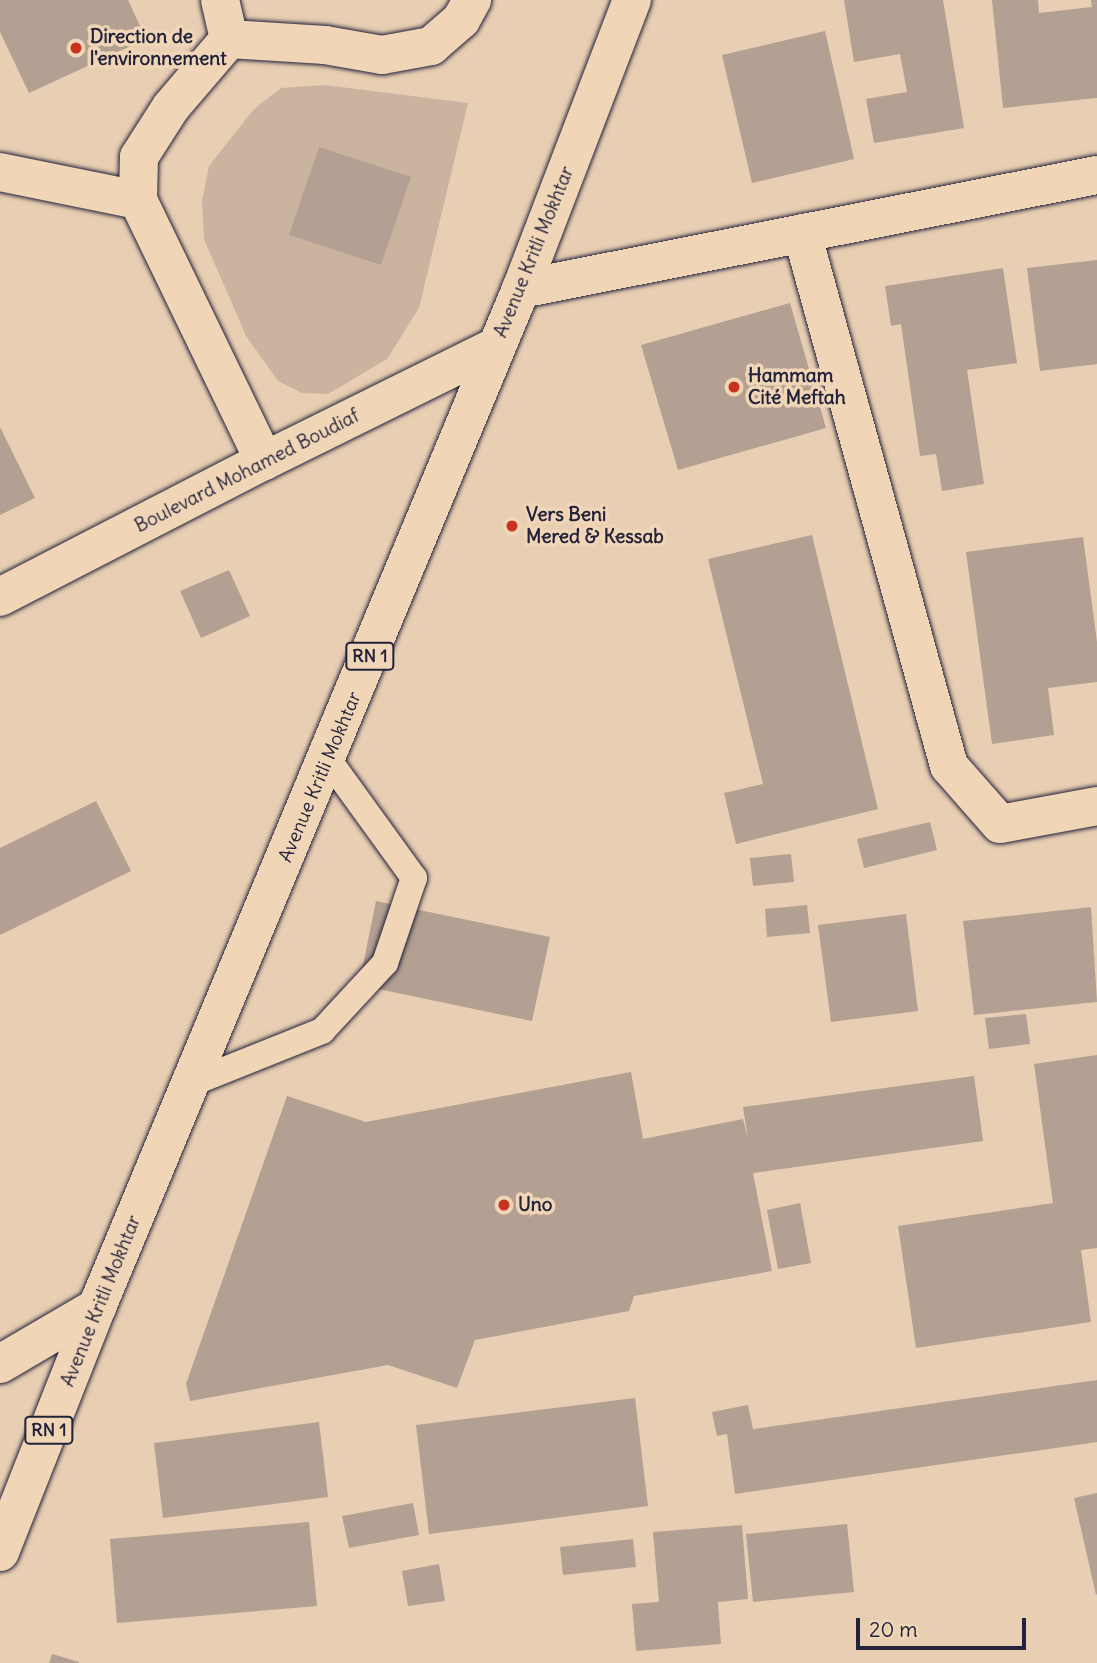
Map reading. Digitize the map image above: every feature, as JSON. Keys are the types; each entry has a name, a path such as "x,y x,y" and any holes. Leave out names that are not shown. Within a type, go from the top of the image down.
{"street":[{"path":"220,0 229,39"},
{"path":"229,39 325,45 382,55 431,46 461,20 472,0"},
{"name":"Avenue Kritli Mokhtar","path":"0,1552 97,1307 328,759 521,289 632,0"},
{"path":"229,39 171,107 139,157 138,200 264,461"},
{"path":"0,172 138,200"},
{"path":"521,289 1097,175"},
{"path":"802,233 949,765 1000,824 1097,806"},
{"name":"Boulevard Mohamed Boudiaf","path":"0,597 264,461 495,347"},
{"path":"0,1364 97,1307"}],"lane":[{"path":"192,1083 323,1031 385,963 414,878 328,759"}],"shaded area":[{"path":"325,85 468,103 419,308 387,359 328,394 302,393 278,381 246,336 204,239 202,201 209,166 254,109 281,88"}],"building":[{"path":"0,0 128,0 146,39 29,93 0,32"},
{"path":"844,0 943,0 964,128 874,143 866,99 907,92 900,54 854,62"},
{"path":"992,0 1038,0 1039,13 1092,7 1091,0 1097,0 1097,98 1003,108"},
{"path":"825,31 854,159 752,183 722,55"},
{"path":"319,147 411,177 381,265 289,235"},
{"path":"1097,260 1097,364 1040,371 1027,268"},
{"path":"1003,268 1017,363 967,370 984,484 942,491 936,454 920,456 901,324 891,326 885,286"},
{"name":"Hammam Cité Meftah","path":"790,303 826,428 678,470 641,345"},
{"path":"0,427 35,498 0,515"},
{"path":"812,535 878,809 736,844 724,793 763,784 708,559"},
{"path":"1083,537 1097,642 1097,682 1048,688 1054,735 992,744 966,552"},
{"path":"229,570 250,616 201,638 180,591"},
{"path":"96,801 131,871 0,935 0,848"},
{"path":"930,822 937,850 864,868 857,839"},
{"path":"791,854 794,882 753,886 750,858"},
{"path":"376,901 550,937 532,1021 359,985"},
{"path":"807,905 810,933 767,937 765,909"},
{"path":"1091,907 1097,1002 974,1015 963,921"},
{"path":"906,914 918,1011 831,1022 818,925"},
{"path":"1026,1014 1030,1044 989,1049 985,1018"},
{"path":"1097,1055 1097,1248 1081,1250 1091,1322 916,1348 898,1226 1053,1203 1034,1064"},
{"name":"Uno","path":"631,1072 643,1139 743,1119 748,1139 743,1107 974,1076 983,1141 753,1173 772,1271 634,1296 629,1311 475,1340 457,1388 388,1365 190,1401 186,1384 287,1096 366,1122"},
{"path":"800,1203 811,1263 778,1269 767,1210"},
{"path":"1097,1380 1097,1442 735,1494 727,1434 717,1436 712,1412 748,1405 753,1429"},
{"path":"635,1398 648,1506 429,1534 416,1425"},
{"path":"319,1422 328,1497 163,1518 154,1443"},
{"path":"1097,1493 1097,1594 1096,1595 1074,1498"},
{"path":"413,1503 419,1535 349,1548 342,1516"},
{"path":"309,1522 317,1606 117,1623 110,1539"},
{"path":"847,1524 854,1592 753,1602 746,1534"},
{"path":"742,1525 748,1599 718,1602 721,1644 636,1651 632,1604 659,1602 653,1532"},
{"path":"633,1539 636,1567 563,1575 560,1547"},
{"path":"439,1564 445,1601 408,1606 402,1571"},
{"path":"52,1654 79,1662 79,1663 49,1663"}],"place":[{"name":"Direction de l'environnement","path":"76,48"},
{"name":"Hammam Cité Meftah","path":"734,387"},
{"name":"Vers Beni Mered & Kessab","path":"512,526"},
{"name":"Uno","path":"504,1205"}]}
